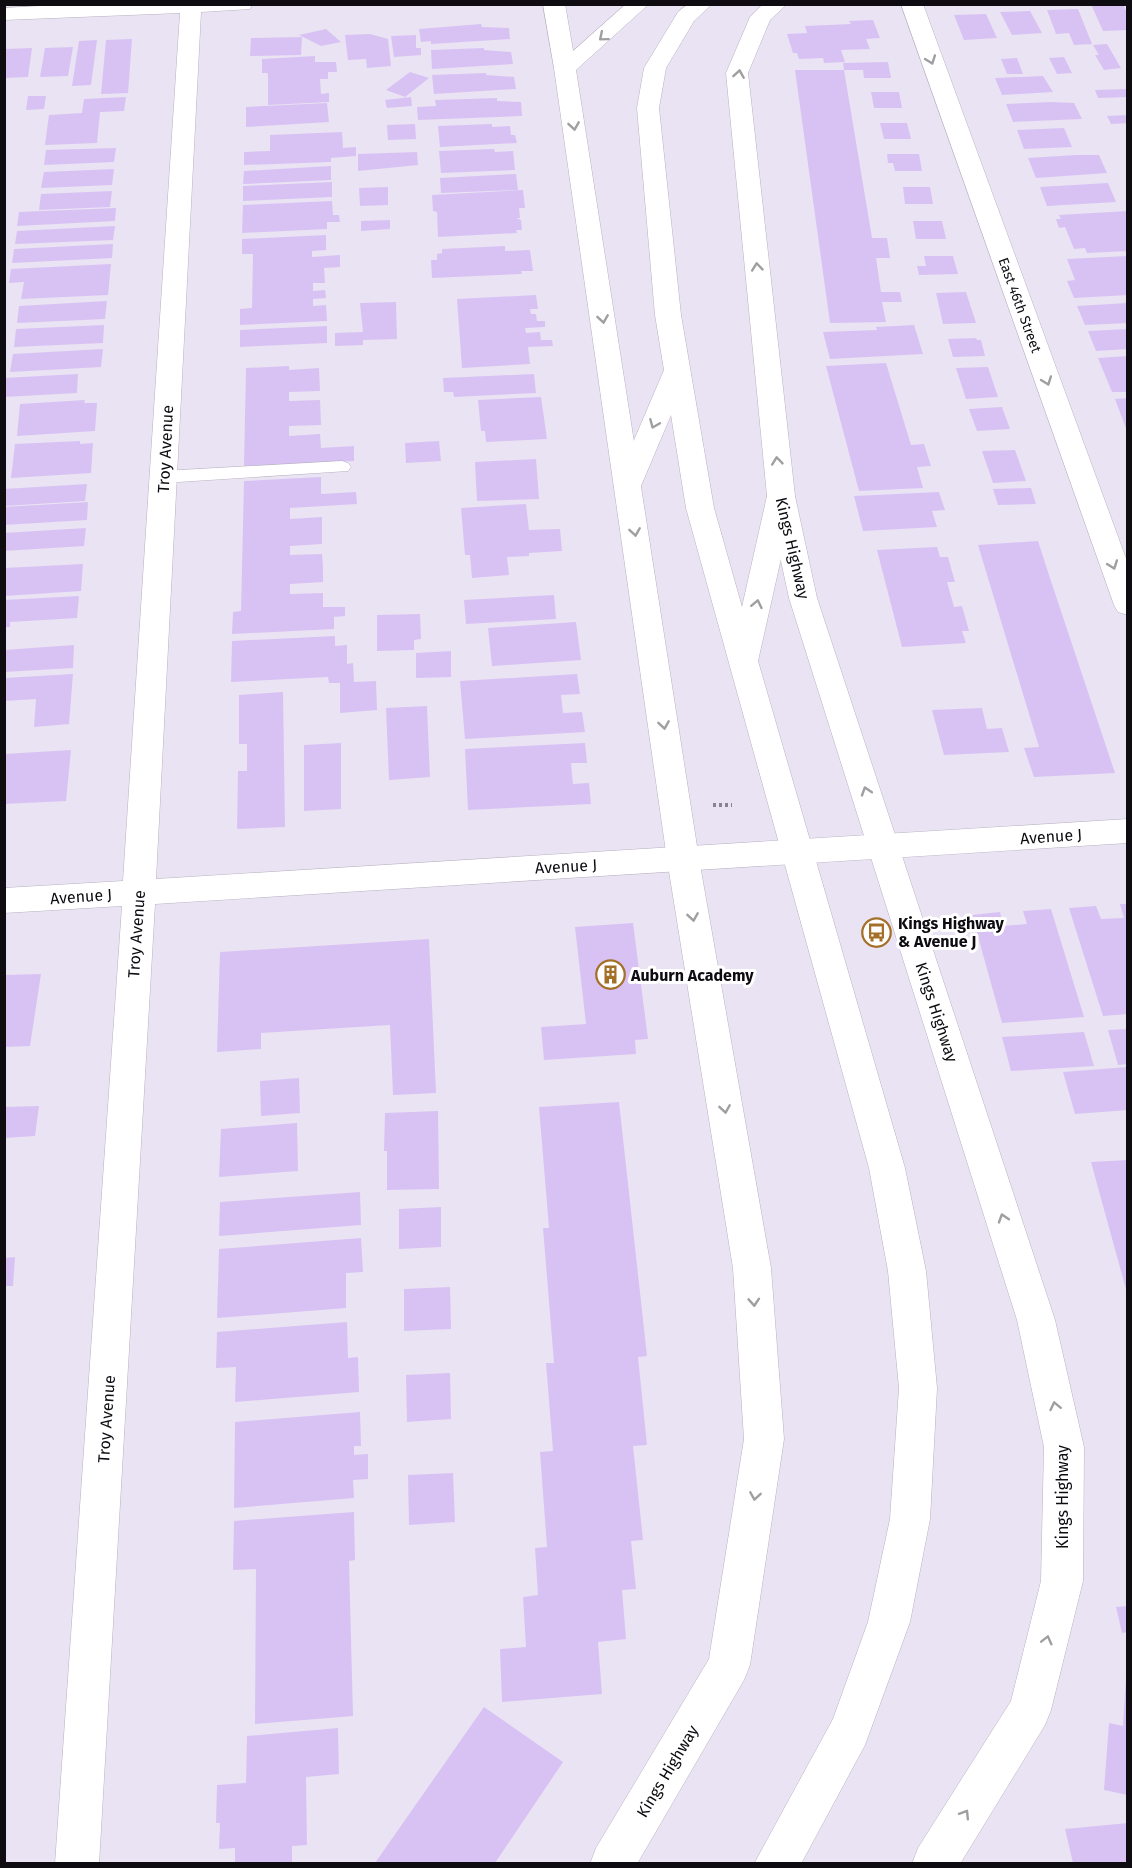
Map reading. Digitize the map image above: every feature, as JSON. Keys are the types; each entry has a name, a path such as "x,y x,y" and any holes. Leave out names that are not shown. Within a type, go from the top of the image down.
{"street":[{"path":"4,14 242,4"},
{"name":"Kings Highway","path":"554,4 684,859 752,1268 764,1439 729,1665 612,1863"},
{"path":"565,68 639,4"},
{"path":"702,4 686,17 655,68 648,108 668,315 700,508 887,1168 907,1271 918,1388 910,1519 889,1622 850,1730 776,1863"},
{"name":"Kings Highway","path":"777,4 761,17 737,73 781,496 803,598 1036,1320 1064,1447 1062,1581 1030,1710 934,1863"},
{"name":"East 46th Street","path":"912,4 1128,605"},
{"name":"Troy Avenue","path":"77,1863 139,892 191,6"},
{"path":"628,487 677,370"},
{"path":"745,661 781,496"},
{"name":"Avenue J","path":"4,901 1128,831"}],"lane":[{"path":"163,477 342,467"}],"building":[{"path":"1091,4 1123,4 1128,15 1128,30 1103,31"},
{"path":"1078,9 1092,44 1074,45 1069,33 1056,34 1047,10"},
{"path":"1030,11 1042,33 1012,35 1000,12"},
{"path":"986,14 997,38 964,40 954,15"},
{"path":"873,20 880,38 866,39 870,49 841,50 845,62 824,63 823,58 799,59 797,53 793,53 787,34 807,33 805,26 851,24 849,21"},
{"path":"481,24 482,27 509,28 510,39 431,44 431,41 421,42 419,29"},
{"path":"326,29 341,42 321,46 299,35"},
{"path":"370,34 388,39 391,66 367,68 366,59 348,60 345,35"},
{"path":"416,35 416,48 421,48 421,55 394,57 391,36"},
{"path":"302,37 301,55 250,56 251,38"},
{"path":"132,39 128,93 101,94 106,40"},
{"path":"97,40 91,85 72,86 79,41"},
{"path":"1107,44 1121,68 1104,70 1095,55 1099,55 1093,45"},
{"path":"73,47 68,76 40,77 45,48"},
{"path":"32,48 28,77 4,78 4,49"},
{"path":"484,48 484,50 511,52 513,64 432,69 431,50"},
{"path":"315,56 315,62 336,62 337,72 328,72 328,79 320,79 321,94 329,93 329,102 268,105 268,75 262,73 262,59"},
{"path":"1064,57 1072,73 1057,74 1049,58"},
{"path":"1017,58 1023,74 1007,74 1001,59"},
{"path":"888,62 891,78 864,78 863,70 844,70 843,63"},
{"path":"795,70 844,70 872,238 887,238 890,258 876,258 881,292 900,292 902,302 882,302 886,322 830,323"},
{"path":"410,72 429,78 405,97 386,90"},
{"path":"486,73 486,75 514,77 516,89 434,94 432,75"},
{"path":"1043,76 1053,92 1002,95 995,78"},
{"path":"1128,89 1128,97 1098,98 1095,90"},
{"path":"871,92 899,92 902,108 874,108"},
{"path":"28,96 46,96 44,109 26,110"},
{"path":"126,97 124,111 100,112 97,143 45,145 49,115 82,113 84,99"},
{"path":"411,97 412,106 387,108 385,100"},
{"path":"497,98 497,101 521,102 522,116 418,120 417,107 436,106 435,100"},
{"path":"327,103 329,122 246,127 246,107"},
{"path":"1074,103 1082,119 1013,122 1006,104"},
{"path":"1128,115 1128,123 1111,124 1107,116"},
{"path":"880,123 907,123 911,139 884,139"},
{"path":"415,124 416,139 388,140 387,125"},
{"path":"492,124 492,127 510,126 511,135 515,135 517,143 440,147 438,126"},
{"path":"1064,128 1072,147 1024,149 1017,130"},
{"path":"342,132 343,148 356,147 356,156 331,158 331,162 244,165 244,152 270,151 270,135"},
{"path":"116,148 114,162 44,165 46,150"},
{"path":"494,149 495,152 513,151 515,170 441,173 439,151"},
{"path":"417,152 418,165 358,171 358,154"},
{"path":"887,154 919,154 922,171 895,171 893,163 888,163"},
{"path":"1099,155 1107,173 1036,178 1028,158"},
{"path":"331,166 331,180 243,184 244,171"},
{"path":"114,169 112,185 41,188 44,172"},
{"path":"516,174 518,190 441,193 440,178"},
{"path":"332,182 332,197 243,201 243,186"},
{"path":"1108,183 1116,202 1047,206 1040,187"},
{"path":"388,187 388,205 360,206 359,188"},
{"path":"903,187 930,187 933,204 905,204"},
{"path":"523,190 525,208 519,208 520,218 516,218 521,220 522,230 516,230 517,233 438,237 437,212 433,211 432,195"},
{"path":"112,191 110,207 39,210 41,194"},
{"path":"332,201 333,215 339,215 340,222 327,222 327,229 242,233 243,205"},
{"path":"116,208 115,221 17,226 19,212"},
{"path":"1128,211 1128,251 1087,253 1085,248 1074,249 1065,227 1059,228 1056,219 1061,219 1059,215"},
{"path":"390,220 390,229 361,231 361,221"},
{"path":"913,221 942,221 946,239 916,239"},
{"path":"115,226 113,240 15,244 17,231"},
{"path":"326,235 326,250 312,251 312,257 340,255 340,267 324,268 325,283 313,283 313,291 325,290 326,298 313,299 313,306 326,305 327,321 240,325 240,309 252,308 253,254 242,254 242,239"},
{"path":"113,244 112,258 12,263 14,249"},
{"path":"505,246 505,251 530,250 533,271 521,271 522,274 432,278 431,260 437,260 437,254 442,253 442,249"},
{"path":"924,256 953,256 958,274 919,275 917,266 926,266"},
{"path":"1128,256 1128,295 1074,298 1067,281 1075,280 1067,259"},
{"path":"111,264 108,295 21,299 24,282 9,283 11,269"},
{"path":"966,292 976,323 943,324 936,293"},
{"path":"536,295 538,309 530,309 531,314 536,314 537,321 545,321 545,327 525,328 526,333 540,332 541,340 552,340 553,346 528,347 530,364 462,368 457,299"},
{"path":"107,301 105,319 17,323 19,306"},
{"path":"396,302 397,339 363,340 363,345 335,346 335,333 363,332 360,303"},
{"path":"1128,303 1128,323 1085,325 1077,306"},
{"path":"104,325 103,343 14,347 16,329"},
{"path":"914,325 923,354 830,359 823,332 877,330 876,327"},
{"path":"327,326 327,343 240,347 240,330"},
{"path":"1128,329 1128,349 1096,351 1088,331"},
{"path":"976,338 981,340 985,356 953,357 948,339"},
{"path":"103,349 101,367 10,372 13,354"},
{"path":"1128,356 1128,392 1112,392 1098,358"},
{"path":"886,363 911,445 924,444 931,466 917,467 923,488 859,491 826,366"},
{"path":"289,366 289,370 319,368 320,391 289,392 289,401 320,400 321,425 289,426 289,436 320,434 321,448 354,446 354,461 244,466 246,368"},
{"path":"988,367 998,397 966,399 956,368"},
{"path":"78,374 77,393 4,397 4,378"},
{"path":"534,374 536,393 454,397 453,392 444,392 443,378"},
{"path":"541,397 547,439 486,442 485,431 481,431 478,400"},
{"path":"1128,398 1128,431 1127,431 1115,399"},
{"path":"85,400 84,403 97,403 95,431 17,436 20,404"},
{"path":"1002,407 1010,429 977,431 969,409"},
{"path":"80,441 80,444 93,443 91,473 11,478 15,444"},
{"path":"439,441 441,461 406,463 405,443"},
{"path":"1015,450 1026,481 993,483 982,451"},
{"path":"536,459 539,499 477,501 475,462"},
{"path":"321,477 321,494 356,492 357,504 290,508 290,519 322,517 322,544 290,546 290,555 322,554 323,582 290,584 290,594 323,593 323,607 345,607 345,616 334,617 334,629 232,634 233,612 241,611 244,481"},
{"path":"87,484 85,501 4,506 4,489"},
{"path":"1031,488 1036,504 998,505 993,489"},
{"path":"939,492 945,510 932,511 937,527 863,531 854,496"},
{"path":"88,502 87,520 4,525 4,507"},
{"path":"526,504 529,530 560,529 562,551 507,557 509,575 472,578 470,555 465,555 461,508"},
{"path":"86,528 84,546 4,551 4,533"},
{"path":"1038,541 1115,773 1034,777 1024,748 1039,747 978,545"},
{"path":"937,547 940,557 948,557 955,582 947,582 954,607 962,606 969,631 962,631 966,643 902,647 877,550"},
{"path":"83,564 81,591 4,596 4,568"},
{"path":"554,595 556,619 466,624 464,600"},
{"path":"79,596 77,618 10,622 10,627 4,627 4,600"},
{"path":"420,614 421,639 414,640 414,650 377,651 377,615"},
{"path":"576,622 581,660 492,666 488,628"},
{"path":"335,636 335,646 347,645 347,664 353,663 354,682 376,681 377,710 340,713 340,683 329,683 328,677 231,682 232,641"},
{"path":"74,645 73,668 4,672 4,650"},
{"path":"451,651 451,677 416,678 416,653"},
{"path":"73,674 69,724 34,727 36,699 5,701 5,678"},
{"path":"577,674 580,694 561,695 563,713 582,712 585,732 465,739 460,681"},
{"path":"283,692 285,827 237,829 238,771 247,771 247,744 239,744 239,695"},
{"path":"427,706 430,777 389,780 386,708"},
{"path":"982,708 987,729 1002,728 1009,752 944,755 932,710"},
{"path":"341,743 341,809 304,811 304,745"},
{"path":"585,743 587,763 571,763 572,774 573,784 589,783 591,804 468,810 465,749"},
{"path":"71,750 66,801 4,804 4,754"},
{"path":"1120,904 1128,904 1128,1014 1103,1016 1069,908 1096,906 1101,919 1124,918"},
{"path":"1051,909 1084,1017 1002,1023 972,915 1000,912 1003,926 1027,924 1023,911"},
{"name":"Auburn Academy","path":"633,923 648,1039 635,1040 636,1054 544,1060 541,1027 586,1024 575,927"},
{"path":"429,939 436,1093 393,1095 390,1025 261,1033 261,1049 217,1052 220,952"},
{"path":"41,974 30,1046 4,1047 4,975"},
{"path":"1128,1029 1128,1064 1118,1065 1108,1030"},
{"path":"1084,1032 1094,1066 1011,1071 1002,1037"},
{"path":"1128,1067 1128,1110 1075,1114 1063,1072"},
{"path":"299,1078 300,1113 261,1116 260,1081"},
{"path":"619,1102 647,1356 638,1357 647,1445 633,1446 643,1540 631,1541 636,1589 622,1590 626,1639 598,1642 602,1694 502,1702 500,1649 526,1647 523,1597 538,1595 535,1548 547,1547 540,1452 553,1451 546,1363 554,1363 543,1228 549,1228 539,1107"},
{"path":"39,1106 35,1136 4,1138 4,1107"},
{"path":"438,1111 439,1189 387,1190 387,1151 384,1151 385,1113"},
{"path":"297,1123 298,1171 219,1177 221,1129"},
{"path":"1128,1160 1128,1293 1127,1293 1091,1162"},
{"path":"360,1192 361,1225 219,1236 220,1202"},
{"path":"441,1207 441,1247 399,1249 399,1209"},
{"path":"361,1238 363,1272 346,1273 346,1308 217,1318 219,1249"},
{"path":"15,1257 13,1286 4,1286 4,1258"},
{"path":"450,1287 451,1329 404,1331 404,1289"},
{"path":"347,1322 348,1358 358,1357 359,1392 235,1402 236,1367 216,1368 217,1332"},
{"path":"450,1373 451,1419 407,1422 406,1375"},
{"path":"360,1412 361,1446 354,1446 354,1455 368,1454 368,1479 353,1480 354,1498 234,1508 235,1422"},
{"path":"453,1473 455,1522 409,1525 408,1475"},
{"path":"354,1512 355,1560 349,1561 353,1716 255,1724 256,1569 233,1570 234,1521"},
{"path":"1128,1606 1128,1632 1122,1633 1116,1607"},
{"path":"1126,1678 1128,1678 1128,1795 1104,1790 1109,1723 1123,1726"},
{"path":"484,1707 563,1762 495,1863 375,1863"},
{"path":"338,1728 339,1774 306,1777 307,1845 292,1846 292,1863 235,1863 235,1848 219,1849 220,1823 216,1823 217,1785 246,1783 247,1736"},
{"path":"1128,1823 1128,1863 1073,1863 1065,1829"}],"place":[{"name":"Kings Highway & Avenue J","path":"877,932"},
{"name":"Auburn Academy","path":"610,975"}]}
